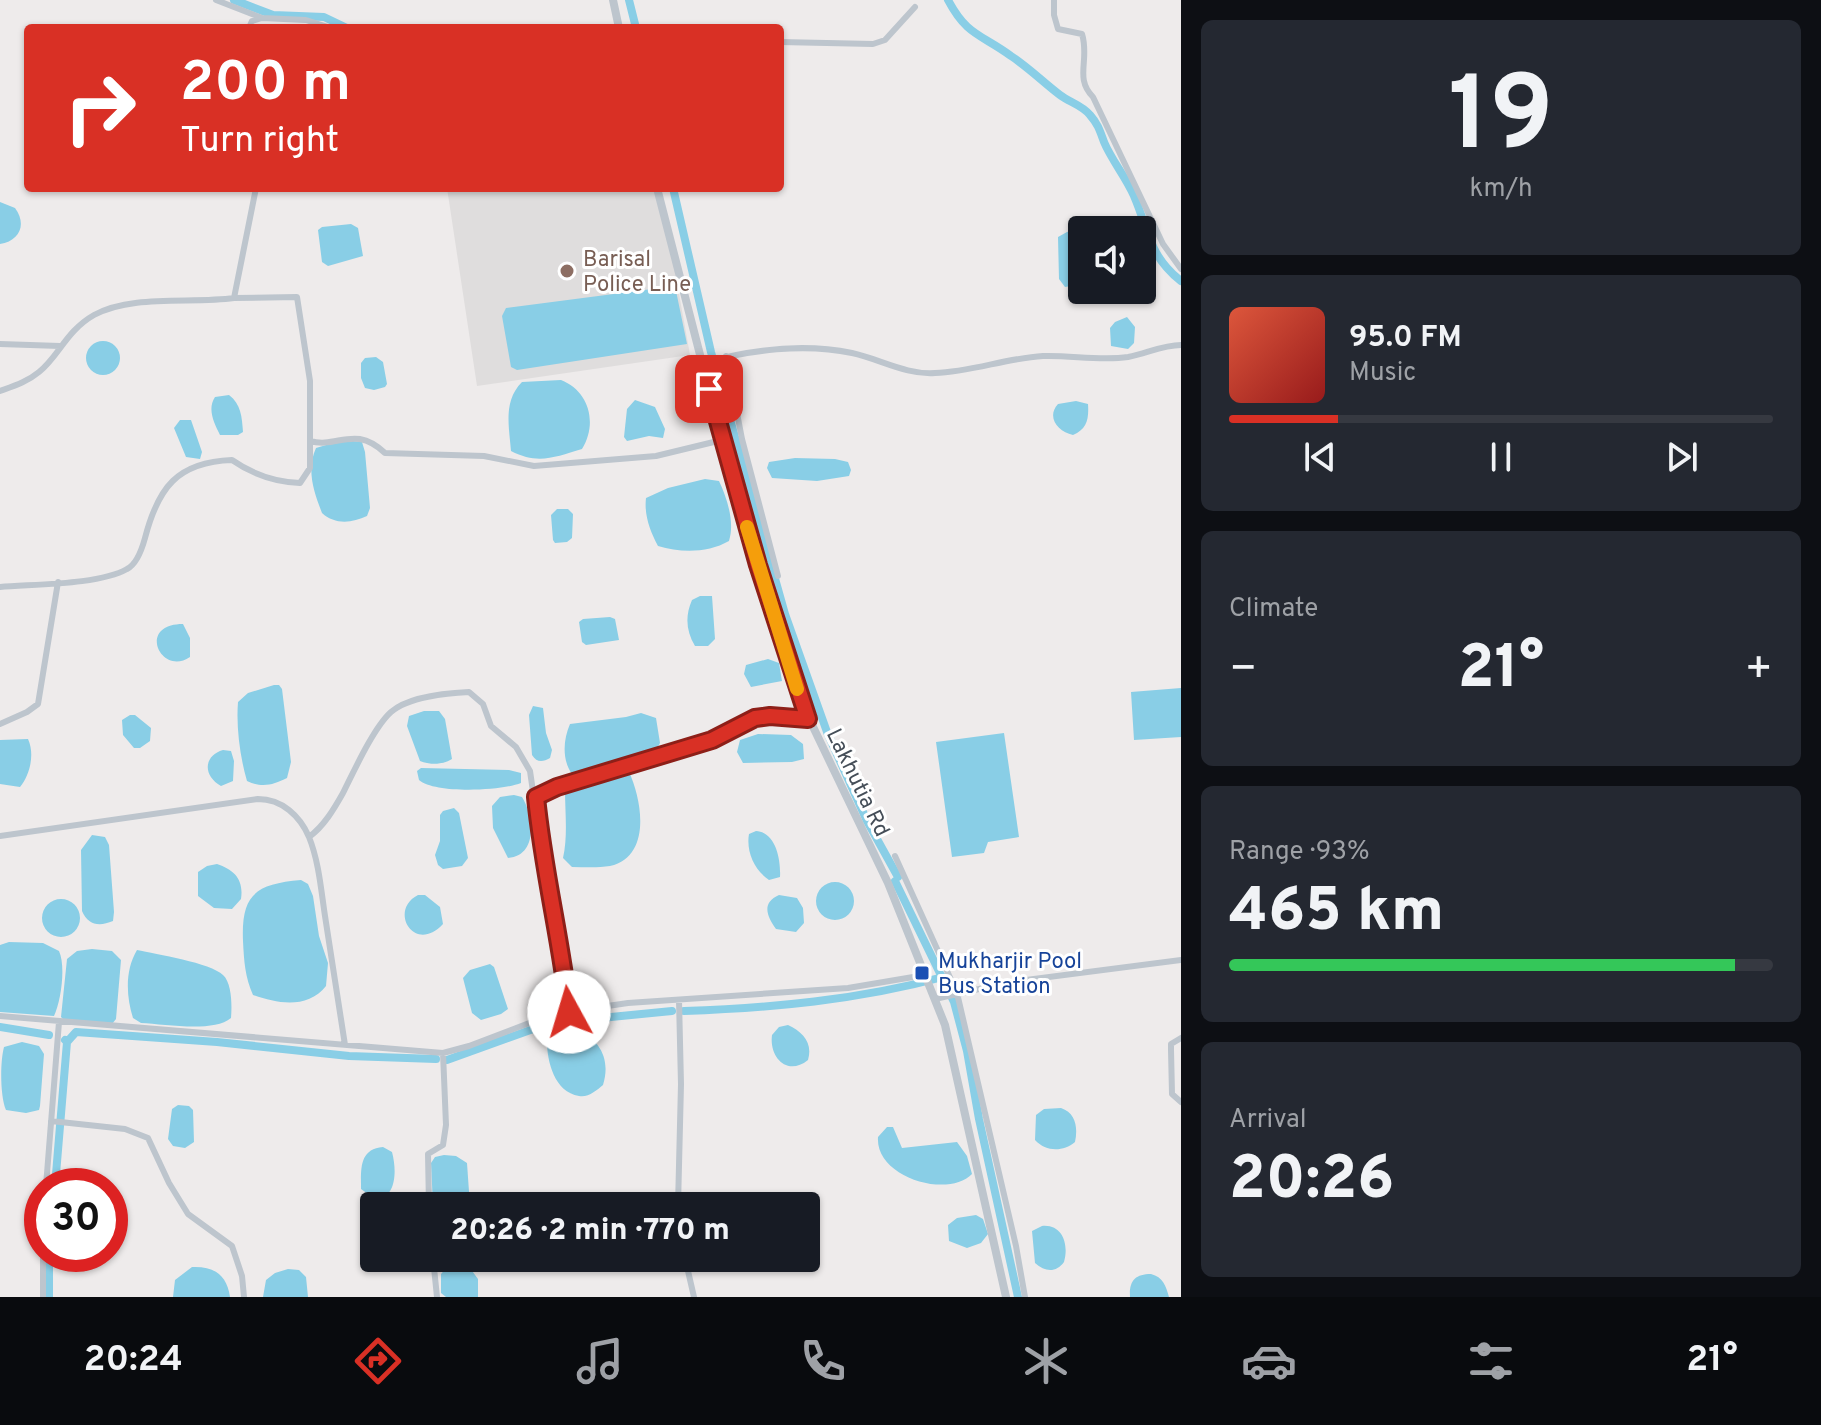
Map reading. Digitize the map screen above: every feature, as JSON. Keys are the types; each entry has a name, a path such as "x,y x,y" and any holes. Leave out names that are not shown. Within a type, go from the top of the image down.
{"street":[{"path":"216,0 262,18 306,20 318,24"},
{"path":"242,10 247,0"},
{"path":"613,0 618,24"},
{"path":"1054,0 1058,29 1082,34 1086,48 1082,75 1086,90 1093,97 1163,244 1181,269"},
{"path":"784,42 873,44 885,40 915,7"},
{"path":"251,24 262,18"},
{"path":"234,298 255,192"},
{"name":"Lakhutia Rd","path":"658,192 722,440 758,565 808,719 888,883 945,1025 1006,1297"},
{"path":"0,391 41,371 76,327 96,314 127,306 297,297 310,381 310,468 300,483 246,470 232,460 183,470 163,491 131,568 109,577 0,587"},
{"path":"0,344 60,346"},
{"path":"702,363 726,356 768,351 820,349 853,353 914,372 935,373 1044,356 1130,357 1145,350 1181,345"},
{"path":"726,356 742,439 778,576"},
{"path":"310,441 361,439 374,442 385,453 484,456 534,466 589,464 656,456 722,440"},
{"path":"0,724 38,704 58,582"},
{"path":"309,837 318,831 336,805 372,739 392,711 442,694 469,692 483,704 491,726 516,747 530,771 569,1012"},
{"path":"536,797 557,787 712,740 755,718 808,719"},
{"path":"0,836 270,799 282,803 299,819 309,837 318,866 345,1045"},
{"path":"895,856 957,993 1025,1297"},
{"path":"935,999 1025,980 1181,960"},
{"path":"0,1016 443,1053 543,1017 569,1012 628,1003 848,988 925,975"},
{"path":"678,1192 679,1000"},
{"path":"47,1168 59,1022"},
{"path":"1181,1038 1171,1044 1172,1094 1181,1102"},
{"path":"429,1192 428,1154 443,1145 446,1125 443,1053"},
{"path":"51,1121 125,1129 148,1138 188,1214 232,1246 242,1276 244,1297"},
{"path":"43,1272 43,1297"},
{"path":"434,1272 437,1297"},
{"path":"688,1272 694,1297"}],"shaded area":[{"name":"Barisal Police Line","path":"448,192 661,192 690,355 477,386"}],"water":[{"path":"0,202 15,208 21,226 17,236 0,244"},
{"path":"351,224 358,228 363,256 328,266 322,262 318,230"},
{"path":"1067,232 1068,286 1065,287 1059,279 1058,237"},
{"path":"675,286 687,344 517,370 511,367 502,316 506,308"},
{"path":"1127,317 1135,327 1134,343 1128,349 1111,346 1110,328"},
{"path":"103,341 115,346 120,358 115,370 103,375 91,370 86,358 91,346"},
{"path":"376,357 383,362 387,384 374,390 365,388 361,363 365,358"},
{"path":"561,380 578,392 588,409 589,429 582,449 538,459 511,451 509,414 516,389 522,382"},
{"path":"229,395 238,407 243,432 220,435 212,406 215,397"},
{"path":"635,400 655,407 665,429 663,438 649,436 627,441 624,437 627,409"},
{"path":"1076,401 1088,404 1088,414 1084,427 1073,435 1058,427 1053,414 1058,404"},
{"path":"180,420 191,420 202,452 200,459 186,457 174,428"},
{"path":"343,440 362,442 370,508 367,516 344,522 332,520 322,513 311,473 316,448"},
{"path":"795,458 835,459 848,462 851,470 849,476 817,481 772,478 767,468 769,462"},
{"path":"705,479 719,481 725,495 731,518 729,541 694,551 658,546 648,523 646,498 668,488"},
{"path":"557,509 568,509 573,514 572,538 567,542 555,543 553,540 551,515"},
{"path":"712,596 715,639 708,646 695,646 688,629 692,600"},
{"path":"610,617 615,619 619,640 586,645 582,642 579,622"},
{"path":"183,624 190,638 190,657 170,660 158,648 157,640 160,632 169,626"},
{"path":"768,659 779,663 782,681 751,687 744,674 746,665"},
{"path":"274,685 282,689 291,762 287,778 263,785 247,781 238,732 238,702 248,693"},
{"path":"1181,688 1181,737 1134,740 1131,692"},
{"path":"533,706 543,708 552,750 550,758 543,761 532,755 529,715"},
{"path":"424,711 439,711 445,719 452,759 436,764 420,761 407,726 409,716"},
{"path":"641,713 656,718 660,743 655,752 599,771 572,774 566,763 565,750 570,724"},
{"path":"135,715 151,728 150,741 140,748 134,748 123,735 122,720"},
{"path":"1004,733 1019,837 988,842 984,853 952,857 936,742"},
{"path":"758,734 791,735 803,744 804,759 743,763 737,752 740,740"},
{"path":"28,739 31,758 24,782 20,787 0,784 0,740"},
{"path":"223,750 231,751 233,781 221,786 211,777 208,766 212,757"},
{"path":"421,768 509,770 521,773 521,783 484,789 439,788 419,780 417,771"},
{"path":"629,772 640,811 638,839 633,851 610,866 572,867 563,858 565,789 581,782"},
{"path":"500,797 522,797 526,805 531,834 525,850 518,856 508,858 493,828 492,806"},
{"path":"454,808 459,813 468,858 462,866 443,869 435,855 440,841 440,815"},
{"path":"756,831 773,842 780,877 769,880 755,866 748,840 749,834"},
{"path":"92,835 105,837 109,845 114,912 113,921 103,924 94,924 82,911 81,850"},
{"path":"217,864 233,872 241,886 241,899 232,909 214,908 198,896 198,872"},
{"path":"301,880 308,884 313,896 319,936 328,963 326,986 302,1001 272,1001 253,995 245,969 243,941 245,912 249,902 262,889"},
{"path":"835,882 849,887 854,901 849,915 835,920 821,915 816,901 821,887"},
{"path":"418,895 425,895 440,907 443,924 423,935 408,927 405,919 409,902"},
{"path":"779,895 797,898 803,908 804,923 796,932 776,929 770,919 768,906"},
{"path":"61,899 75,904 80,918 75,932 61,937 47,932 42,918 47,904"},
{"path":"9,942 43,943 59,951 62,984 54,1016 0,1012 0,945"},
{"path":"137,950 196,963 223,975 230,989 231,1018 213,1025 188,1026 141,1023 133,1018 128,983 130,966"},
{"path":"77,951 112,951 121,960 116,1019 112,1024 65,1021 61,1017 67,959"},
{"path":"490,964 494,967 508,1009 481,1020 472,1013 463,978 470,970"},
{"path":"788,1025 808,1043 808,1060 800,1065 781,1062 773,1051 772,1035 779,1027"},
{"path":"576,1028 597,1044 606,1067 603,1085 582,1096 570,1093 557,1081 547,1045 547,1036 558,1029"},
{"path":"22,1042 39,1046 44,1054 39,1110 26,1113 6,1110 2,1088 4,1047"},
{"path":"178,1105 189,1106 193,1110 194,1142 185,1148 173,1146 168,1139 172,1109"},
{"path":"1061,1108 1070,1113 1075,1122 1075,1142 1060,1149 1049,1149 1035,1140 1036,1115 1044,1109"},
{"path":"887,1127 893,1127 902,1148 957,1142 967,1156 972,1174 961,1181 931,1184 900,1173 880,1151 878,1137"},
{"path":"383,1147 392,1152 395,1172 389,1192 361,1189 363,1161 375,1149"},
{"path":"456,1156 467,1163 469,1192 432,1192 431,1163 435,1157"},
{"path":"976,1215 983,1219 988,1234 981,1243 967,1248 949,1241 948,1225 957,1218"},
{"path":"1042,1226 1055,1228 1065,1243 1064,1262 1054,1270 1046,1270 1035,1263 1032,1231"},
{"path":"192,1267 218,1273 226,1283 230,1297 173,1297 175,1280"},
{"path":"288,1269 299,1270 306,1277 308,1297 263,1297 266,1280"},
{"path":"473,1272 478,1279 478,1297 446,1297 441,1293 441,1274"},
{"path":"1151,1274 1163,1282 1169,1297 1130,1297 1134,1280"}],"waterway":[{"path":"234,0 273,15 324,17 339,24"},
{"path":"629,0 635,24"},
{"path":"948,0 968,28 1017,60 1093,118 1131,189 1156,252 1170,272 1181,281"},
{"path":"674,192 711,352 785,614 827,732 867,821 898,877"},
{"path":"895,881 954,1002 1018,1297"},
{"path":"684,1011 814,1002 879,992 943,977"},
{"path":"447,1060 536,1028 672,1011"},
{"path":"0,1027 49,1035"},
{"path":"67,1042 76,1032 349,1056 436,1059"},
{"path":"56,1168 65,1040"},
{"path":"49,1272 49,1297"}],"slow traffic":[{"path":"747,527 797,689"}],"place":[{"name":"Barisal Police Line","path":"567,271"},
{"name":"Mukharjir Pool Bus Station","path":"922,973"}],"route":[{"path":"569,1012 564,967 541,846 536,797 557,787 712,740 755,718 808,719 758,565 709,389"}]}
